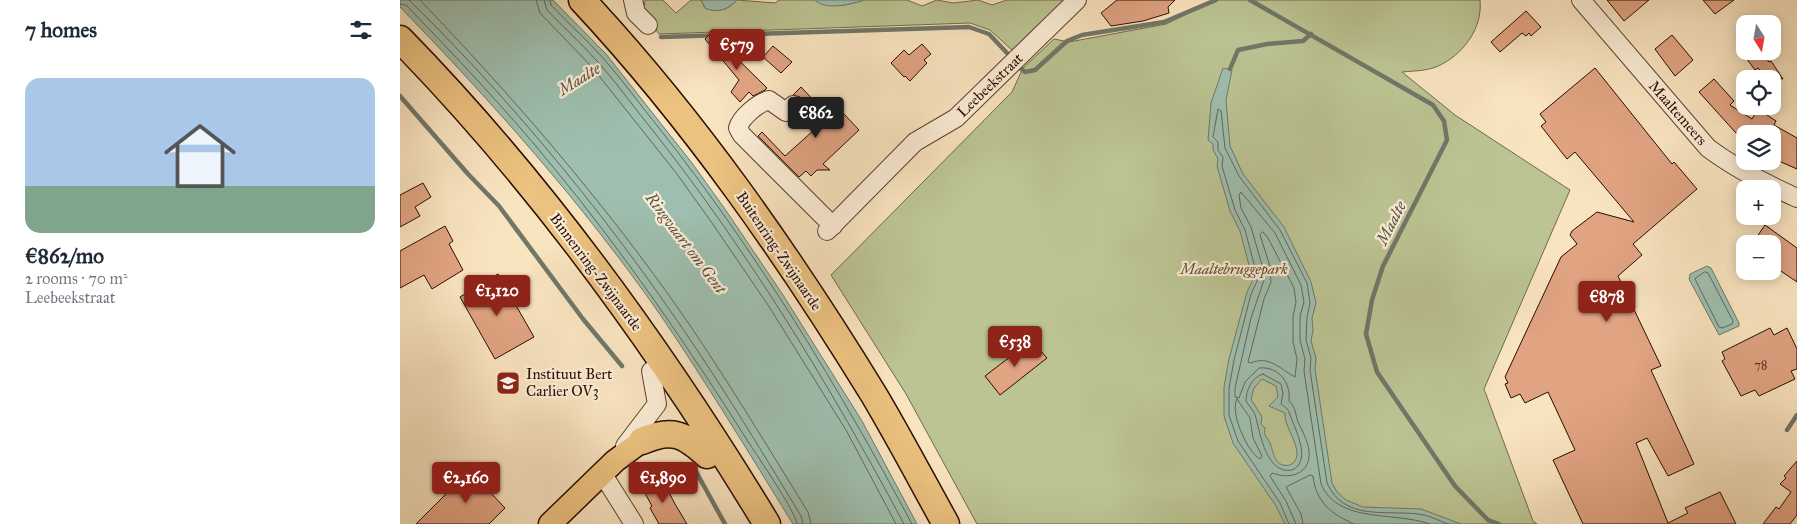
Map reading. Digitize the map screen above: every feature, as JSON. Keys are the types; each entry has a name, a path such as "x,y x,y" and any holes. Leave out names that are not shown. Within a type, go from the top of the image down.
{"highway":[{"name":"Buitenring-Zwijnaarde","path":"582,0 698,135 781,250 874,396 946,524"},
{"name":"Binnenring-Zwijnaarde","path":"400,39 490,137 631,316 730,463 767,524"},
{"path":"400,60 478,146 520,197 651,371 752,524"},
{"path":"638,438 668,433 693,442 707,456"}],"main road":[{"path":"550,524 638,438"}],"street":[{"path":"632,0 636,13 648,24"},
{"name":"Leebeekstraat","path":"793,105 786,112 769,100 763,102 740,122 738,128 742,135 830,229 915,142 956,118 1077,0"},
{"name":"Maaltemeers","path":"1581,0 1708,148 1764,183 1797,198"},
{"path":"638,438 657,404 651,371"},
{"path":"608,467 634,524"}],"green space":[{"path":"645,0 663,0 676,13 691,0 701,0 705,8 719,10 726,9 737,0 775,3 779,0 815,0 823,4 845,5 865,0 907,0 922,6 937,0 953,3 978,0 992,5 1007,0 1067,0 1013,51 990,30 970,23 659,34 643,13"},
{"name":"Maaltebruggepark","path":"1216,0 1480,0 1478,21 1469,40 1462,49 1436,67 1402,72 1455,115 1570,190 1484,389 1533,521 1537,524 977,524 906,394 831,275 1012,92 1023,68 1054,39 1069,42 1166,24"}],"water":[{"name":"Ringvaart om Gent","path":"400,0 553,0 606,54 692,163 727,212 783,295 862,421 917,524 793,524 694,365 630,272 536,155 400,7"},
{"path":"701,0 737,0 726,8 714,11 705,8"},
{"path":"815,0 865,0 846,5 832,6"},
{"path":"1223,68 1232,70 1226,100 1230,146 1243,174 1284,227 1311,282 1316,303 1312,318 1313,330 1311,341 1316,358 1315,369 1332,483 1337,492 1346,500 1363,507 1421,509 1461,524 1285,524 1276,506 1233,443 1224,416 1224,387 1229,359 1247,292 1253,280 1240,231 1230,211 1217,166 1218,159 1213,150 1213,144 1208,140 1211,103","holes":["1262,379 1276,386 1278,397 1269,406 1285,413 1285,419 1297,455 1295,461 1290,465 1281,464 1274,456 1265,434 1265,428 1261,424 1262,417 1251,399 1254,388"]},
{"path":"1707,266 1711,268 1739,323 1739,326 1719,335 1689,279 1690,274"}],"building":[{"path":"1117,0 1175,0 1168,7 1169,13 1143,21 1111,26 1101,13"},
{"path":"1607,0 1649,0 1624,21"},
{"path":"1703,0 1734,0 1715,14"},
{"path":"1526,11 1541,27 1531,36 1529,33 1526,36 1522,33 1500,52 1491,42"},
{"path":"711,33 767,88 765,90 753,96 749,92 740,102 731,92 739,80 705,39"},
{"path":"1672,35 1693,60 1675,76 1655,49"},
{"path":"922,44 931,54 924,60 927,63 910,81 891,63 904,50 909,55"},
{"path":"773,46 792,62 781,73 763,57"},
{"path":"1748,60 1771,61 1777,70 1760,70 1758,68 1755,70"},
{"path":"1595,68 1672,164 1674,162 1697,189 1633,244 1642,255 1618,276 1661,366 1651,370 1694,464 1668,476 1647,438 1636,443 1668,523 1688,513 1685,508 1720,492 1736,524 1583,524 1553,460 1575,450 1548,392 1525,403 1520,394 1511,398 1505,384 1508,383 1505,377 1561,257 1577,244 1570,235 1572,231 1597,212 1634,222 1575,152 1567,159 1541,126 1546,122 1540,114"},
{"path":"1714,79 1734,101 1730,105 1736,109 1736,115 1746,115 1752,119 1754,115 1767,115 1776,121 1774,125 1736,125 1736,133 1699,92"},
{"path":"801,87 833,121 844,114 859,130 823,164 830,170 817,170 811,176 806,171 799,177 758,136 762,132 785,156 814,130 799,114 803,108 803,102 800,97 793,95"},
{"path":"1781,129 1797,138 1797,169 1781,162"},
{"path":"423,183 431,197 415,207 420,216 400,227 400,195"},
{"path":"1765,225 1779,235 1758,235"},
{"path":"445,226 453,241 449,244 463,270 432,289 424,275 400,288 400,251"},
{"path":"1781,236 1797,248 1797,282 1781,271"},
{"path":"498,274 534,337 495,359 460,297"},
{"path":"1770,328 1774,335 1787,328 1797,349 1797,369 1791,371 1795,379 1759,396 1755,390 1741,396 1722,361 1725,359 1722,352"},
{"path":"1028,343 1035,352 1039,349 1047,358 1000,395 985,376"},
{"path":"1797,461 1797,515 1790,524 1763,524 1776,507 1779,509 1791,492 1780,484 1786,478 1784,476"},
{"path":"469,471 482,484 490,477 497,485 490,492 505,508 489,524 416,524"},
{"path":"661,477 687,524 659,524 650,508 652,506 642,488"}],"waterway":[{"name":"Maalte","path":"1019,67 1025,72 1035,70 1067,41 1082,35 1164,22 1216,0"},
{"name":"Maalte","path":"1250,0 1433,105 1444,121 1447,140 1383,266 1372,300 1366,334 1377,372 1455,486 1488,520 1499,524"},
{"name":"Maalte","path":"661,37 969,27 989,34 1007,53"},
{"path":"1230,69 1238,50 1267,44 1303,41 1311,34"},
{"path":"400,96 468,174 499,206 583,319 622,366"},
{"path":"1787,430 1797,415"},
{"path":"694,468 725,524"}],"place":[{"name":"Instituut Bert Carlier OV3","path":"508,383"}]}
